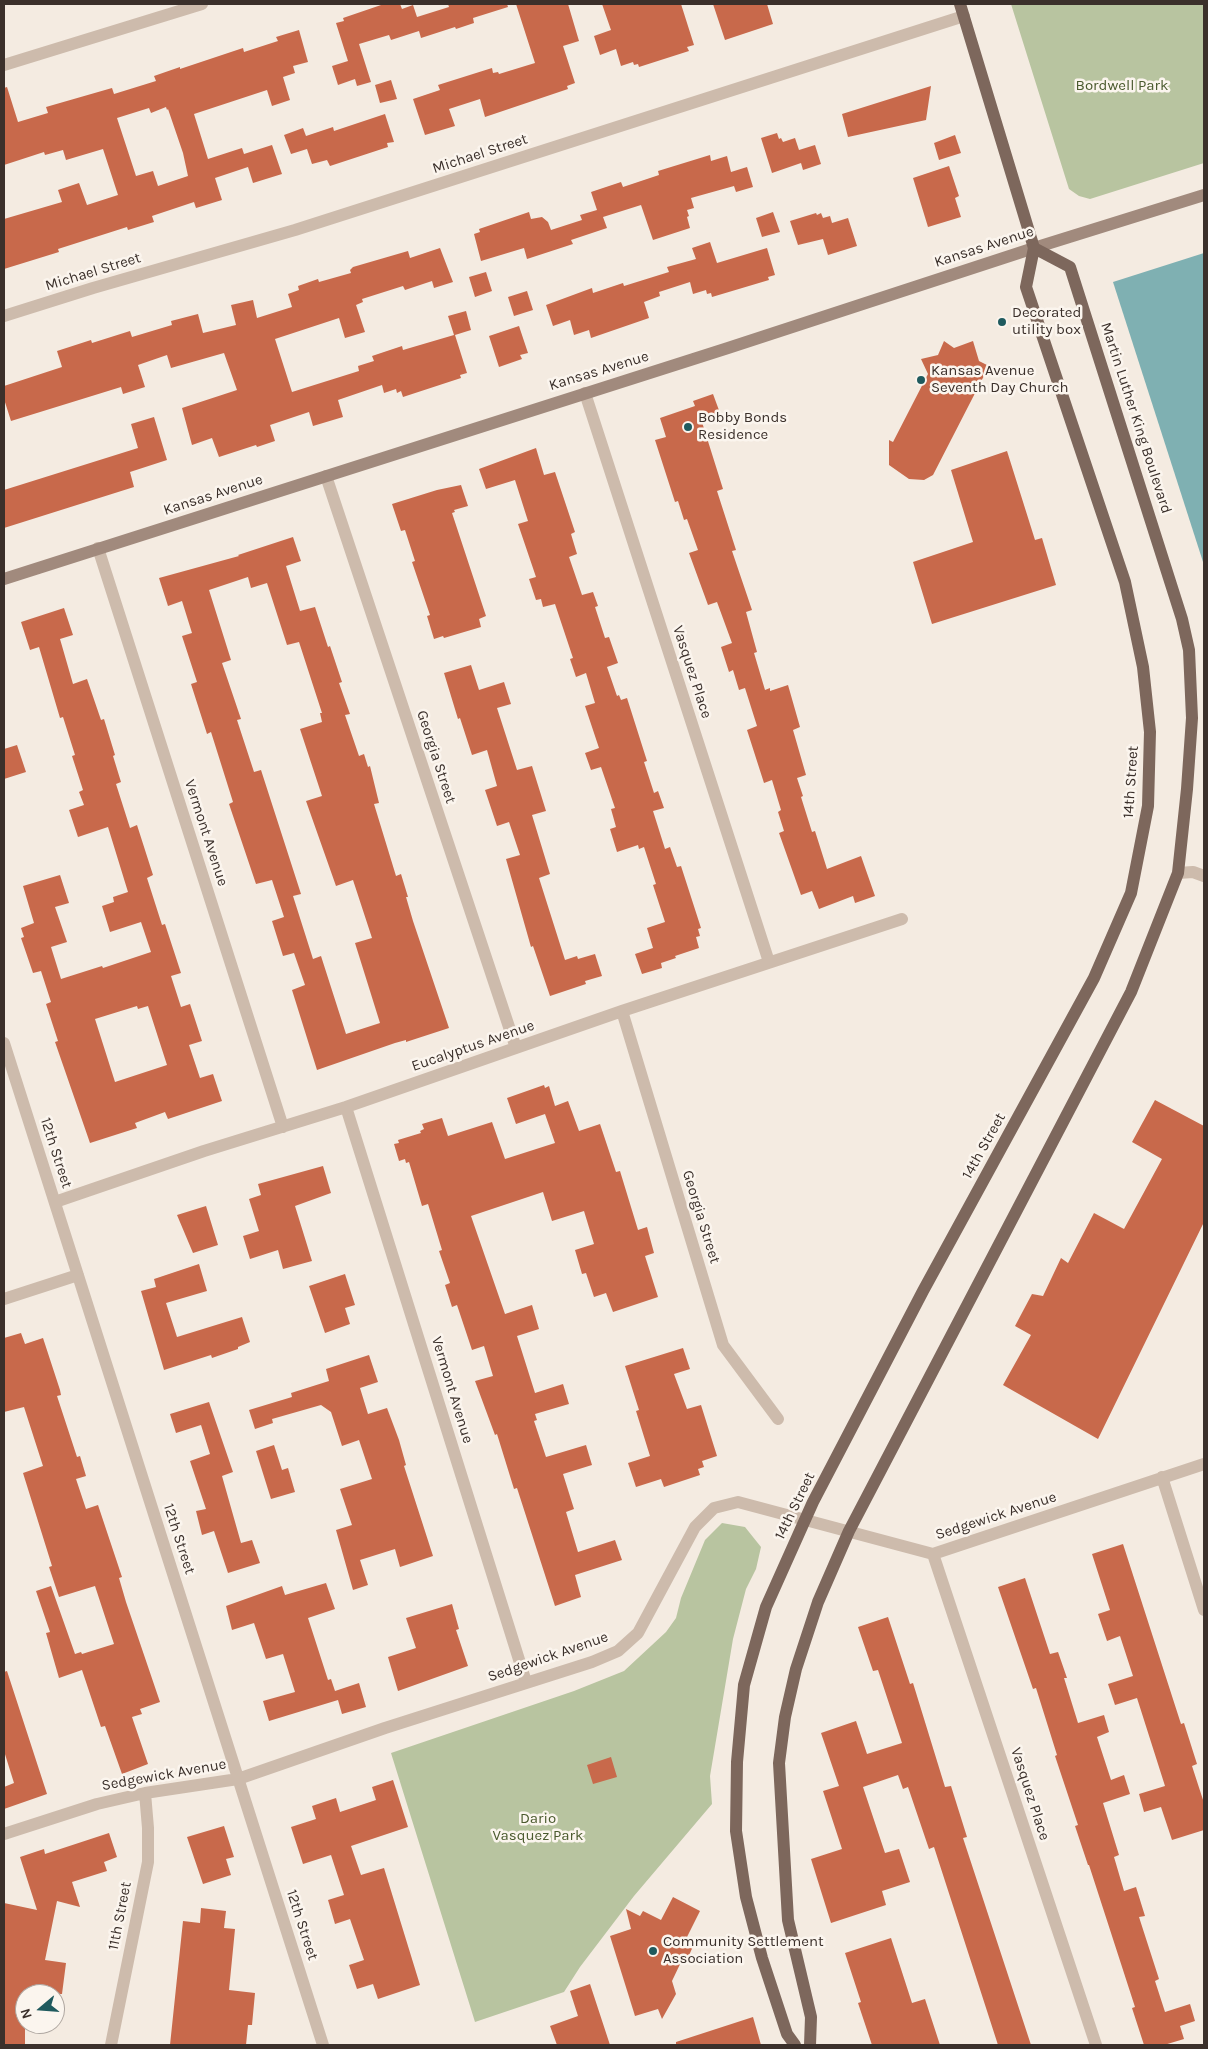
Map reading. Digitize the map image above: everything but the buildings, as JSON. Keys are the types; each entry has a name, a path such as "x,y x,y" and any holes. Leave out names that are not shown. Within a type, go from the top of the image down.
{"main road":[{"path":"962,10 1034,248"},
{"name":"Martin Luther King Boulevard","path":"1034,248 1070,266 1179,609 1189,650 1192,718 1178,872"},
{"name":"14th Street","path":"795,2045 787,2034 762,1958 746,1897 736,1831 736,1782 744,1685 766,1607 804,1521 923,1291 1094,978 1130,893 1148,806 1150,732 1143,667 1125,582 1026,287 1034,248"},
{"path":"810,2045 811,2017 788,1920 779,1763 785,1717 796,1669 818,1602 849,1531 1131,992 1178,872"}],"street":[{"path":"4,65 202,4"},
{"name":"Michael Street","path":"4,316 93,288 295,230 962,10"},
{"name":"Kansas Avenue","path":"4,579 728,348 1034,248 1204,196"},
{"name":"Vasquez Place","path":"585,393 769,962"},
{"name":"Georgia Street","path":"326,476 516,1048"},
{"name":"Vermont Avenue","path":"98,548 283,1127"},
{"path":"1178,872 1193,872 1204,876"},
{"name":"Eucalyptus Avenue","path":"55,1202 204,1151 346,1107 902,918"},
{"name":"Georgia Street","path":"622,1012 723,1346 778,1419"},
{"name":"12th Street","path":"4,1043 323,2045"},
{"name":"Vermont Avenue","path":"346,1107 526,1682"},
{"path":"4,1298 78,1275"},
{"name":"Sedgewick Avenue","path":"4,1834 97,1804 145,1793 238,1778 385,1728 592,1662 618,1651 638,1633 696,1527 714,1508 738,1502 933,1554 1204,1464"},
{"path":"1162,1477 1204,1610"},
{"name":"Vasquez Place","path":"933,1554 1096,2045"},
{"name":"11th Street","path":"111,2045 148,1862 145,1793"}],"green space":[{"name":"Bordwell Park","path":"1011,4 1204,4 1204,163 1090,199 1079,196 1069,189"},
{"name":"Dario Vasquez Park","path":"722,1523 745,1527 761,1547 756,1569 746,1589 733,1639 710,1776 712,1804 634,1896 580,1967 564,1992 475,2022 391,1753 574,1691 624,1671 666,1632 676,1618 681,1598 705,1540"}],"water":[{"path":"1204,253 1204,565 1113,282"}],"place":[{"name":"Decorated utility box","path":"1002,322"},
{"name":"Kansas Avenue Seventh Day Church","path":"921,380"},
{"name":"Bobby Bonds Residence","path":"688,427"},
{"name":"Community Settlement Association","path":"653,1951"}]}
